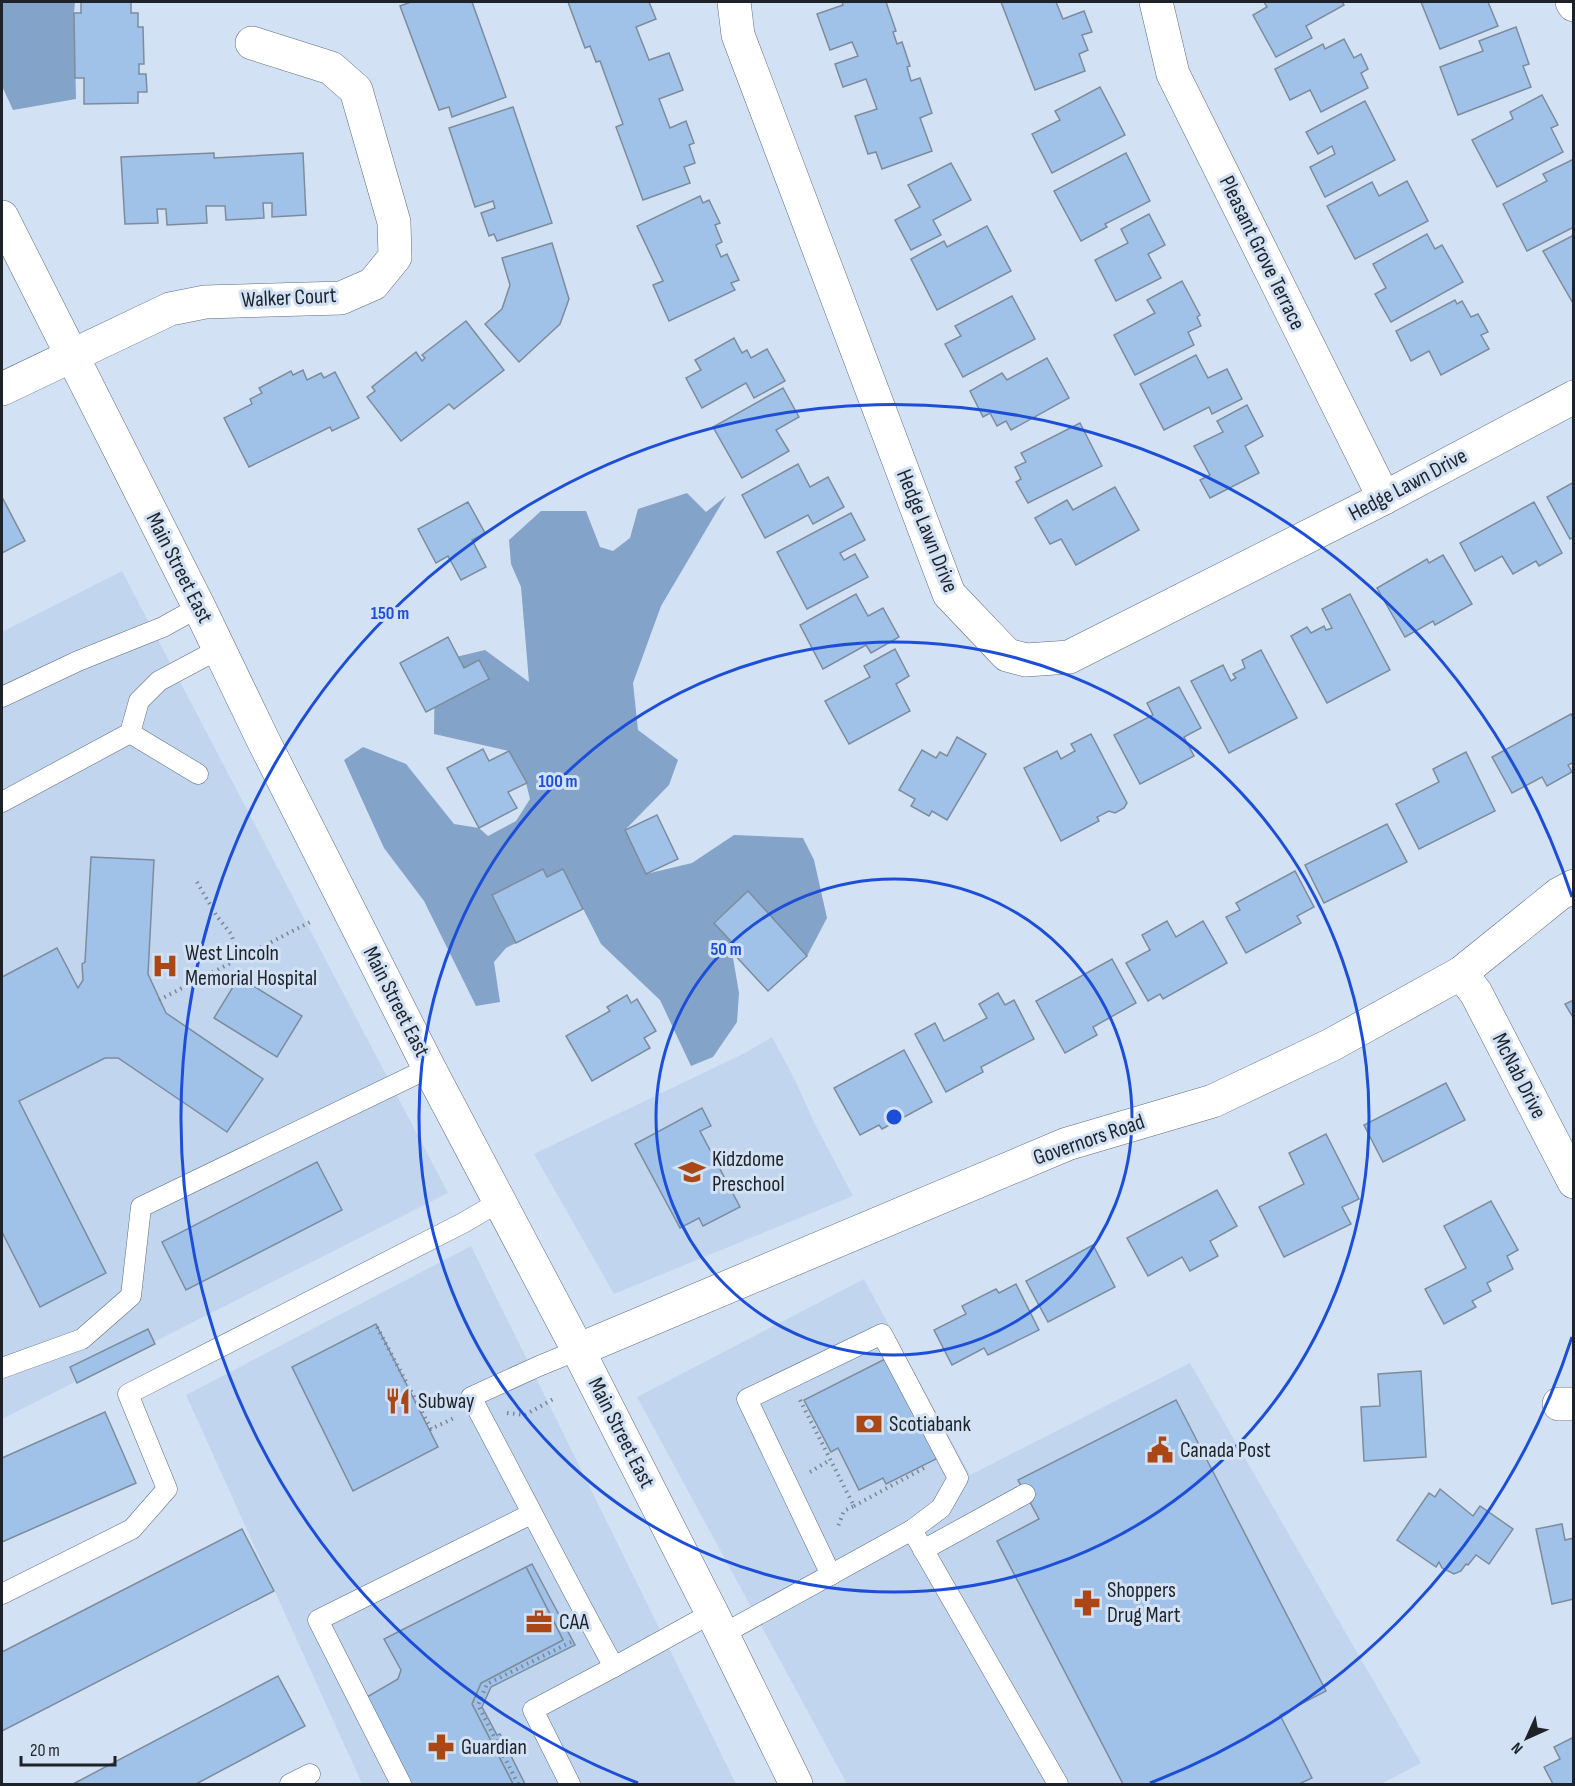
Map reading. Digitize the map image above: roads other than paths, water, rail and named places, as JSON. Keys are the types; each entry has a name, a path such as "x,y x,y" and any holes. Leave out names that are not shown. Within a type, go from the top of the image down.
{"street":[{"name":"Hedge Lawn Drive","path":"734,2 738,35 949,594 1007,655 1026,660 1069,657 1384,498 1574,397"},
{"name":"Pleasant Grove Terrace","path":"1156,2 1173,74 1384,498"},
{"name":"Walker Court","path":"2,389 170,309 205,302 341,298 373,284 395,257 394,222 356,90 331,68 252,43"},
{"name":"Main Street East","path":"2,217 429,1068 578,1350 718,1623 796,1785"},
{"name":"Governors Road","path":"578,1350 1067,1144 1213,1101 1331,1045 1461,974 1559,894 1574,886"},
{"name":"McNab Drive","path":"1461,974 1476,993 1574,1182"}],"lane":[{"path":"2,697 78,661 163,627 199,607"},
{"path":"2,802 130,733 139,701 159,681 219,649"},
{"path":"130,733 198,774"},
{"path":"2,1368 82,1339 131,1296 141,1207 429,1068"},
{"path":"2,1594 132,1529 166,1489 128,1394 454,1228 499,1202"},
{"path":"570,1785 533,1710 614,1667 831,1575 912,1530 941,1509 958,1478 882,1334 747,1399 831,1575"},
{"path":"578,1350 471,1397 614,1667"},
{"path":"923,1550 1025,1494"},
{"path":"401,1785 318,1620 531,1514"},
{"path":"912,1530 1058,1785"},
{"path":"290,1785 310,1774"}],"place":[{"name":"West Lincoln Memorial Hospital","path":"165,966"},
{"name":"Kidzdome Preschool","path":"692,1172"},
{"name":"Subway","path":"398,1401"},
{"name":"Scotiabank","path":"869,1424"},
{"name":"Canada Post","path":"1160,1450"},
{"name":"Shoppers Drug Mart","path":"1087,1603"},
{"name":"CAA","path":"539,1622"},
{"name":"Guardian","path":"441,1747"}]}
